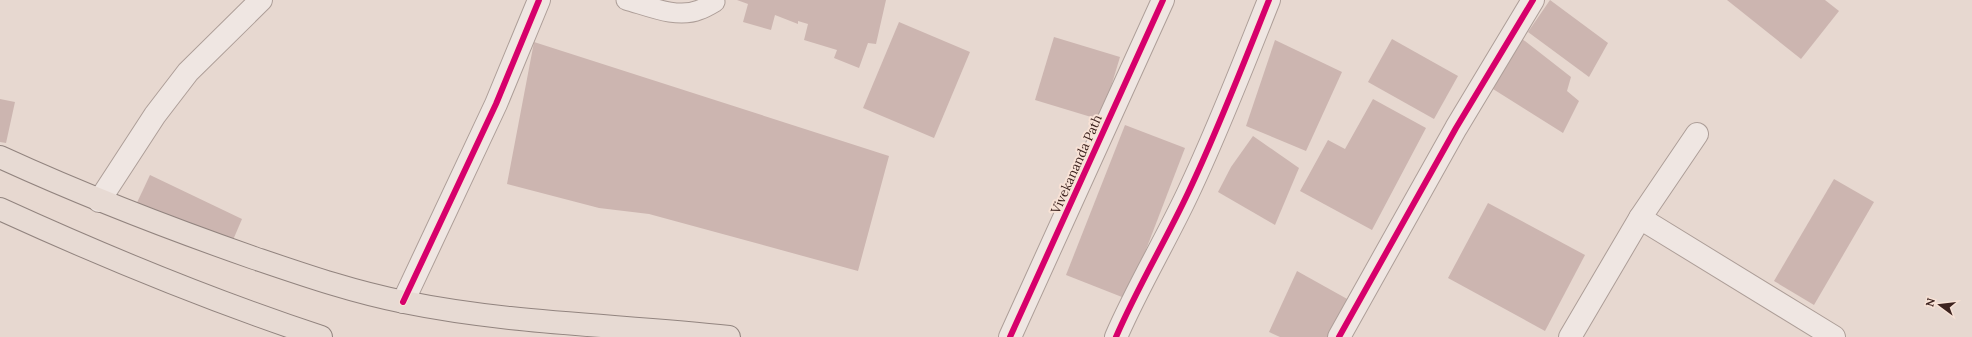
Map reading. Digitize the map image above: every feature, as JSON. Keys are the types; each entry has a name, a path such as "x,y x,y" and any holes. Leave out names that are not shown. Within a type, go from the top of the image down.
{"main road":[{"path":"0,157 99,201 197,238 330,284 403,302 472,313 729,337"},
{"path":"0,210 82,247 161,279 241,310 321,337"}],"street":[{"path":"99,201 155,115 188,72 261,0"},
{"path":"403,302 496,104 538,0"},
{"name":"Vivekananda Path","path":"1010,337 1163,0"},
{"path":"1116,337 1125,314 1188,193 1221,122 1269,0"},
{"path":"1339,337 1456,128 1533,0"},
{"path":"1570,337 1640,218 1697,134"},
{"path":"1640,218 1834,337"}],"lane":[{"path":"626,0 660,10 682,13 698,11 716,2"}],"building":[{"path":"737,0 886,0 876,44 868,43 859,68 834,58 837,50 804,40 808,24 798,21 798,24 775,15 771,30 743,22 748,4"},
{"path":"1550,0 1608,43 1589,77 1528,32"},
{"path":"1727,0 1825,0 1839,11 1801,59"},
{"path":"899,22 970,52 934,138 863,108"},
{"path":"1054,37 1120,57 1101,120 1035,100"},
{"path":"1521,38 1571,77 1567,91 1579,101 1563,133 1493,89"},
{"path":"1392,39 1458,76 1434,119 1368,82"},
{"path":"1275,40 1342,72 1306,151 1246,126"},
{"path":"534,42 889,156 858,271 649,214 599,208 507,184"},
{"path":"0,99 15,102 6,143 0,142"},
{"path":"1373,99 1426,128 1372,230 1300,191 1328,140 1345,149"},
{"path":"1125,125 1185,148 1127,299 1066,275"},
{"path":"1253,136 1299,168 1275,225 1218,192 1231,167"},
{"path":"150,175 242,219 233,240 134,209"},
{"path":"1834,179 1874,202 1814,305 1774,281"},
{"path":"1488,203 1585,255 1545,331 1448,278"},
{"path":"1297,271 1349,300 1330,337 1280,337 1269,332"}],"cycle path":[{"path":"403,302 496,104 539,0"},
{"path":"1010,337 1163,0"},
{"path":"1116,337 1210,145 1269,0"},
{"path":"1339,337 1456,128 1533,0"}]}
